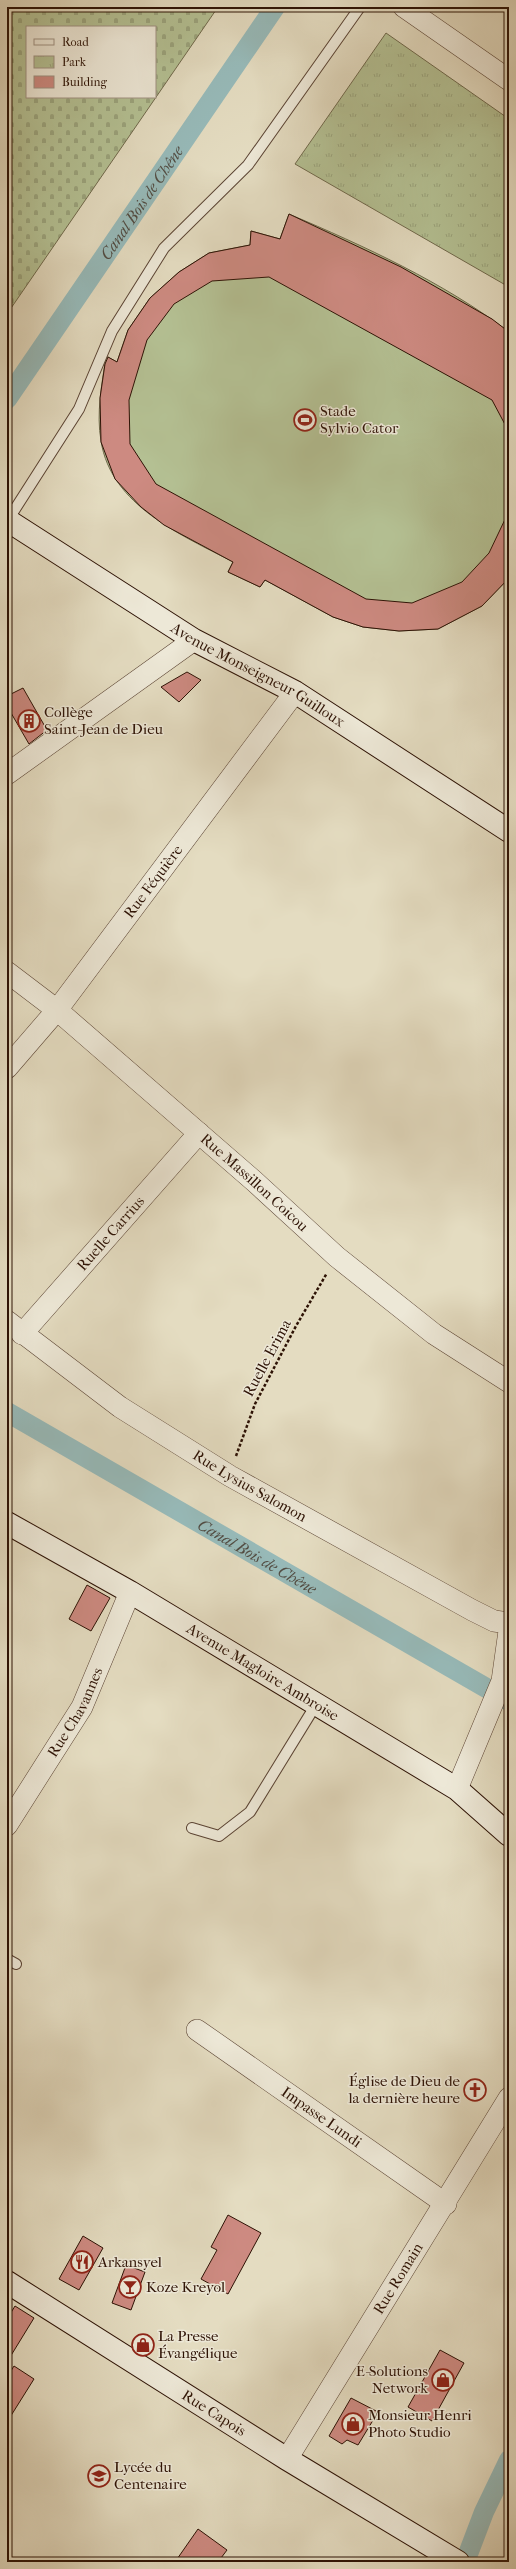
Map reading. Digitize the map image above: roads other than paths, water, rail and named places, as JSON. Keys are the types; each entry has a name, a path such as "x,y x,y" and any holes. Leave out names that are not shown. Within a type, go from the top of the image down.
{"street":[{"path":"404,7 509,80"},
{"name":"Avenue Monseigneur Guilloux","path":"7,520 194,640 296,692 509,831"},
{"path":"7,774 194,640"},
{"name":"Rue Féquière","path":"7,1068 57,1010 296,692"},
{"name":"Rue Massillon Coicou","path":"7,972 57,1010 199,1133 337,1257 434,1334 509,1382"},
{"name":"Ruelle Carrius","path":"15,1328 199,1133"},
{"name":"Rue Lysius Salomon","path":"15,1328 120,1407 230,1476 472,1610 494,1621 509,1623"},
{"name":"Avenue Magloire Ambroise","path":"7,1523 130,1592 317,1703 457,1789 509,1835"},
{"name":"Rue Chavannes","path":"7,1825 82,1708 130,1592"},
{"path":"457,1789 502,1681 509,1631"},
{"name":"Impasse Lundi","path":"197,2030 446,2204"},
{"name":"Rue Romain","path":"287,2459 446,2204 509,2098"},
{"name":"Rue Capois","path":"7,2282 287,2459 458,2562"}],"lane":[{"path":"7,520 78,409 112,330 164,248 248,165 360,7"},
{"path":"192,1828 219,1836 250,1812 317,1703"}],"waterway":[{"name":"Canal Bois de Chêne","path":"7,399 275,7"},
{"name":"Canal Bois de Chêne","path":"7,1412 509,1701"},
{"name":"Canal Bois de Chêne","path":"465,2562 484,2512 509,2460"}],"place":[{"name":"Stade Sylvio Cator","path":"305,420"},
{"name":"Collège Saint-Jean de Dieu","path":"29,721"},
{"name":"Église de Dieu de la dernière heure","path":"475,2090"},
{"name":"Arkansyel","path":"82,2262"},
{"name":"Koze Kreyol","path":"130,2287"},
{"name":"La Presse Évangélique","path":"143,2345"},
{"name":"E-Solutions Network","path":"443,2380"},
{"name":"Monsieur Henri Photo Studio","path":"353,2424"},
{"name":"Lycée du Centenaire","path":"99,2476"}]}
